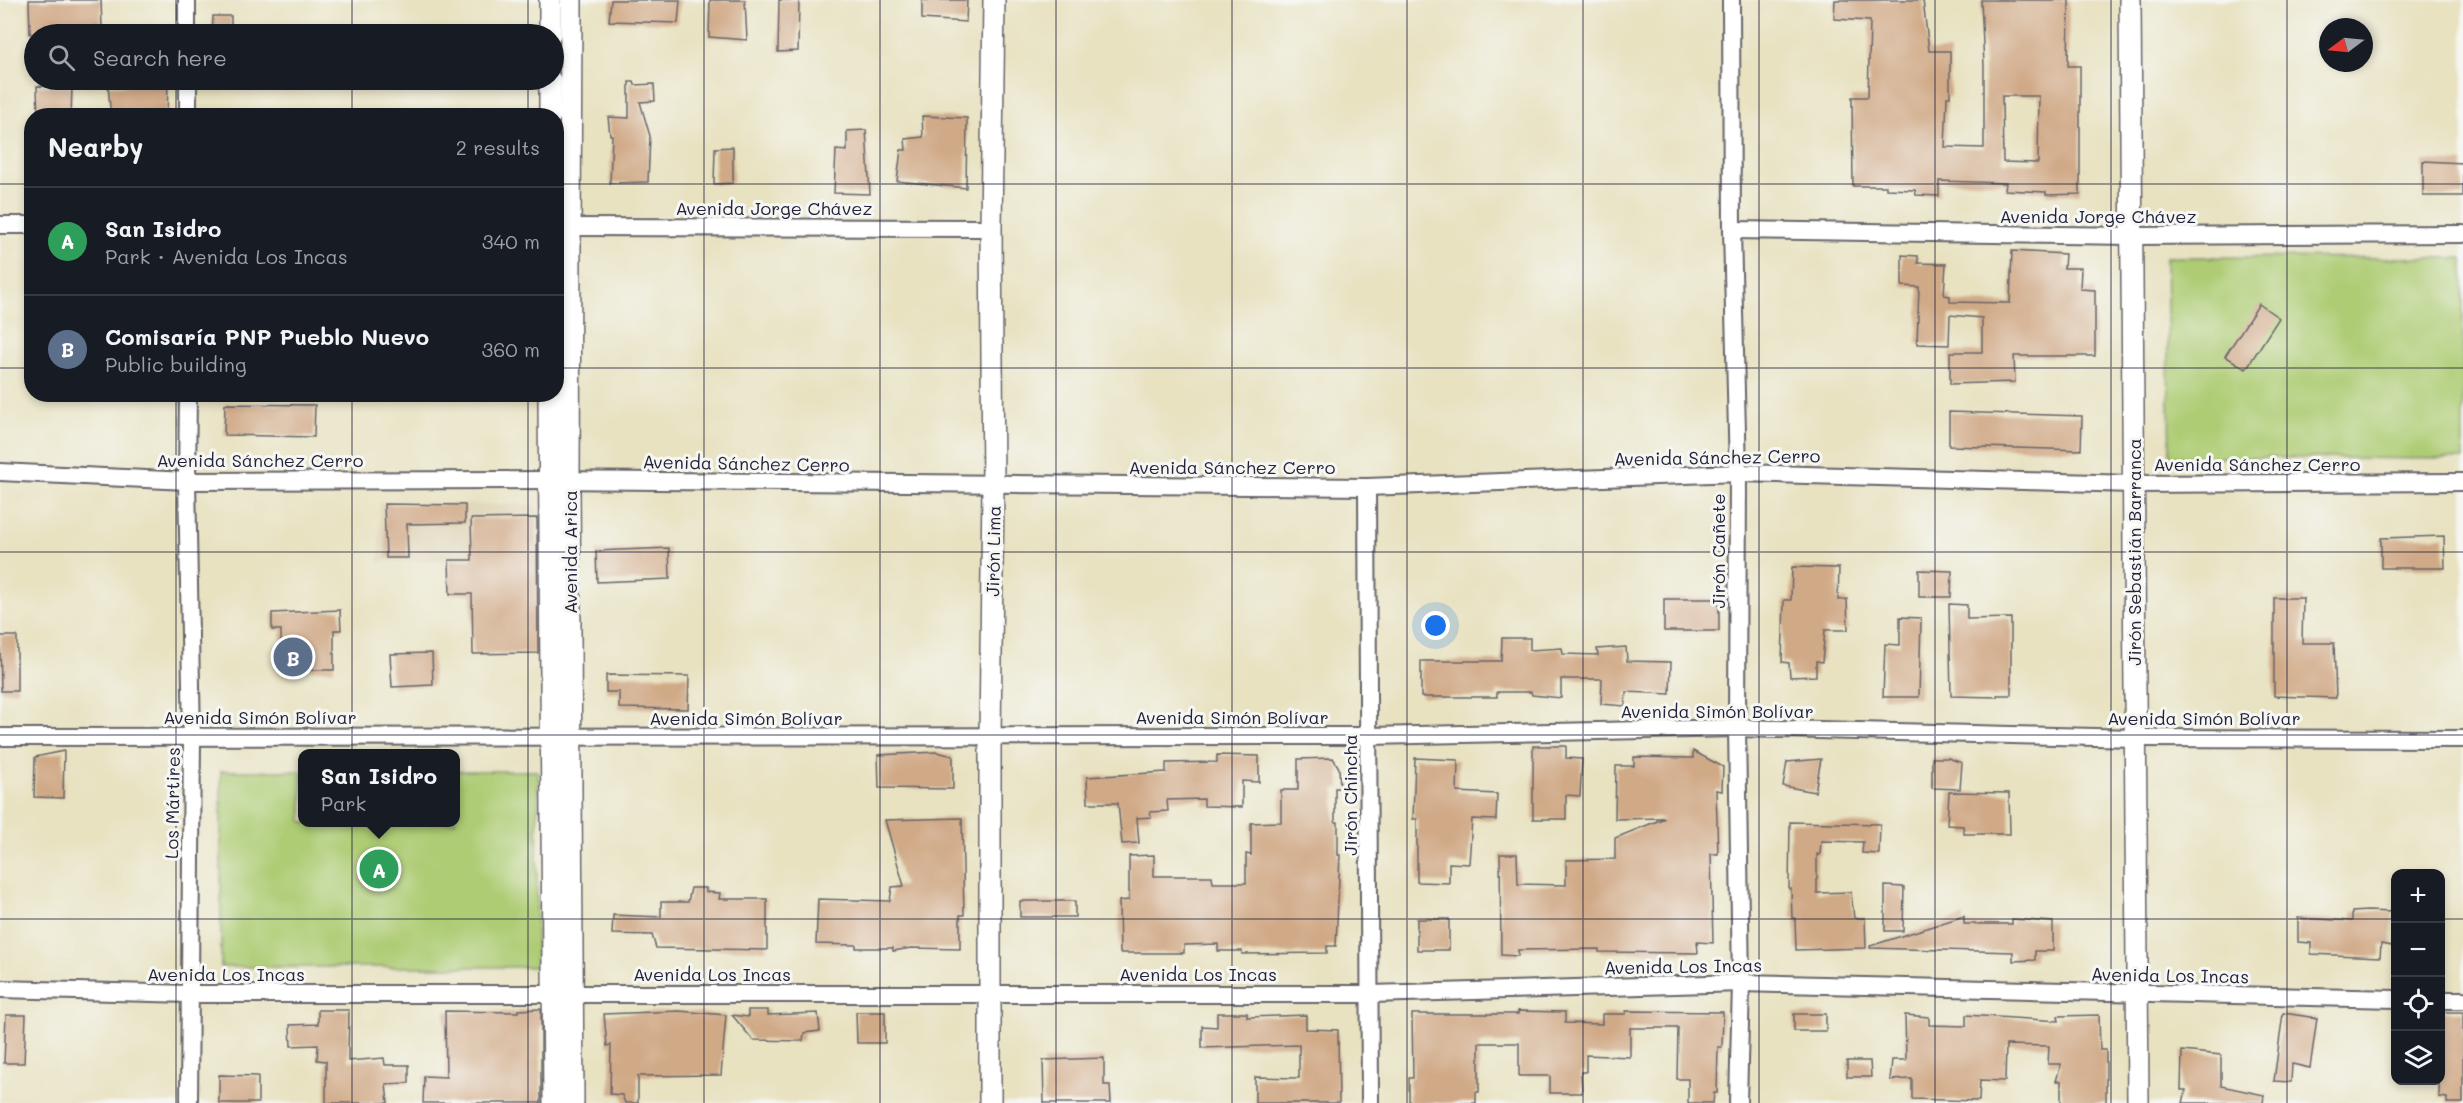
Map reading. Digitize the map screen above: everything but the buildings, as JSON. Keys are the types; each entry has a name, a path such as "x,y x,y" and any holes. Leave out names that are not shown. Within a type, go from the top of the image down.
{"street":[{"path":"187,0 187,24"},
{"path":"550,0 550,24"},
{"name":"Avenida Arica","path":"564,199 571,0"},
{"name":"Jirón Lima","path":"990,1103 993,485 991,228 994,0"},
{"name":"Jirón Cañete","path":"1731,0 1732,230 1738,473 1737,728 1741,983 1738,1103"},
{"name":"Jirón Sebastián Barranca","path":"2130,0 2138,1103"},
{"path":"188,90 188,108"},
{"path":"550,90 550,108"},
{"path":"0,225 24,225"},
{"name":"Avenida Jorge Chávez","path":"564,227 991,228"},
{"name":"Avenida Jorge Chávez","path":"1732,230 2132,236 2463,234"},
{"name":"Los Mártires","path":"188,402 187,481 192,737 189,1103"},
{"name":"Avenida Arica","path":"550,402 559,480"},
{"name":"Avenida Arica","path":"560,402 563,993 573,1103"},
{"name":"Avenida Sánchez Cerro","path":"0,472 187,481 559,480 1367,487 1738,473 2133,484 2463,482"},
{"name":"Jirón Chincha","path":"1367,487 1370,1103"},
{"name":"Avenida Simón Bolívar","path":"0,737 1370,736 1737,728 2135,738 2463,739"},
{"name":"Avenida Los Incas","path":"0,989 190,994 1371,994 1741,983 2391,999"},
{"name":"Avenida Arica","path":"554,1103 563,993"},
{"path":"2445,1000 2463,1000"}],"shaded area":[{"path":"380,503 532,505 545,515 545,557 379,562"}],"green space":[{"path":"2166,257 2463,258 2463,459 2170,457"},
{"path":"221,771 298,771 298,827 460,827 460,771 538,771 536,967 221,967"}],"place":[{"name":"Comisaría PNP Pueblo Nuevo","path":"293,657"},
{"name":"San Isidro","path":"379,869"}]}
